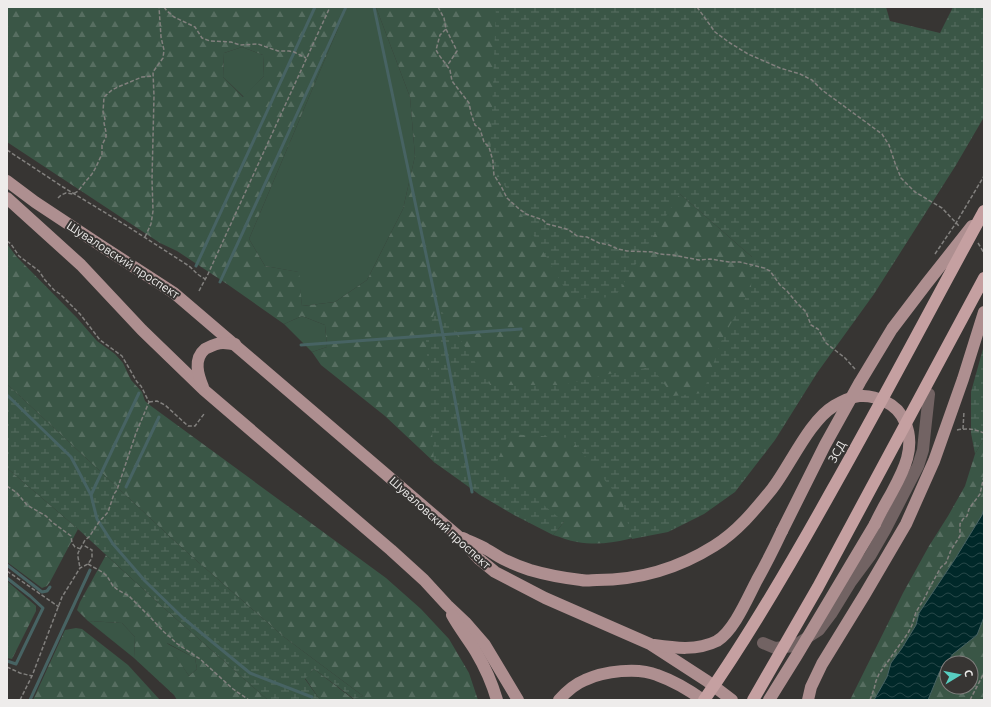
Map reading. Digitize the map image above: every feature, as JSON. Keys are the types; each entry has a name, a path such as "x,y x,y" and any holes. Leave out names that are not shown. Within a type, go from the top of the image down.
{"highway":[{"name":"ЗСД","path":"704,700 718,681 786,572 984,211"},
{"path":"753,700 818,587 984,278"}],"main road":[{"name":"Шуваловский проспект","path":"7,181 41,206 174,292 458,536 478,558 495,572 546,598 650,644 707,681 732,700"},
{"name":"Шуваловский проспект","path":"7,198 81,265 142,330 204,390 424,580 485,645 518,700"},
{"path":"650,644 678,648 698,647 718,640 731,628 743,609 825,445 860,382 892,330 984,211"},
{"path":"808,700 811,687 822,664 906,524 934,461 963,379 984,312"},
{"path":"204,390 198,376 197,363 201,353 216,344 236,344"},
{"path":"458,536 529,570 556,576 582,580 616,580 654,573 686,561 715,546 738,527 760,504 776,483 817,421 832,407 849,398 865,395 891,404 902,414 908,429 910,444 908,458 875,524 798,655 769,700"},
{"path":"447,605 487,672 497,700"},
{"path":"559,700 567,692 585,680 609,672 633,670 656,674 704,700"}],"lane":[{"path":"763,642 775,648 794,646 819,630 870,556 918,466 923,450 929,394"}],"path":[{"path":"145,237 151,224 153,211 153,72 162,58 164,50 161,37 159,7"},
{"path":"164,7 178,19 195,27 202,38 210,41 258,44 278,51 294,52 307,58"},
{"path":"200,291 330,7"},
{"path":"438,7 444,18 446,29 457,51 446,65"},
{"path":"697,7 715,32 730,44 748,54 812,80 822,90 882,134 889,145 902,178 915,192 942,208 962,228"},
{"path":"446,29 440,35 436,50 450,70 452,81 469,102 475,125 480,129 484,142 489,147 493,161 494,175 507,198 518,208 526,214 543,220 547,224 569,230 577,236 587,237 599,244 609,245 618,250 653,252 699,260 710,259 740,262 764,268 770,271 780,285 806,312 811,325 818,329 826,342 845,358 853,369 857,371"},
{"path":"58,198 66,193 73,194 78,191 92,174 102,154 102,145 106,137 103,112 104,97 118,87 142,77 153,76"},
{"path":"7,150 73,194 145,237 206,279"},
{"path":"7,241 11,244 19,256 39,271 54,290 80,314 100,340 122,356 149,402 136,433 108,512 82,545 78,557 80,568"},
{"path":"977,241 984,254"},
{"path":"149,402 157,401 166,405 188,426 195,426 204,414"},
{"path":"957,430 966,428 984,433"},
{"path":"870,700 879,674 908,633 916,612 941,567 946,563 960,536 960,524 967,516 969,509 980,494 984,476"},
{"path":"7,486 16,492 28,505 46,516 71,536 73,546 81,549"},
{"path":"20,700 32,676 62,597 80,568 88,564 92,558 92,550 82,545"},
{"path":"88,564 107,576 113,586 129,596 176,643 200,659 233,690 249,700"},
{"path":"7,571 59,607"},
{"path":"7,667 20,673 32,676"},
{"path":"970,700 984,674"}],"green space":[{"path":"7,7 347,7 249,239 265,266 299,272 302,306 335,302 367,280 403,209 415,156 410,97 376,7 672,7 680,194 752,257 784,278 660,529 629,539 609,543 574,541 553,535 564,522 453,475 434,462 385,416 321,365 312,352 327,347 325,325 302,316 284,324 177,251 160,243 7,142","holes":["242,47 263,55 264,76 243,97 223,77 224,53"]},
{"path":"347,7 376,7 410,97 415,156 403,209 367,280 335,302 302,306 298,272 265,266 249,239"},
{"path":"496,7 886,7 890,21 940,33 953,7 984,7 984,117 956,165 874,294 817,373 775,440 735,492 704,514 668,532 632,539 622,501 570,438 508,434 496,465 564,522 553,535 514,515 480,495 434,462 426,340 437,304 490,385 563,385 609,374 652,367 673,396 703,393 722,339 751,288 752,257 680,194 615,297 571,299 490,161"},
{"path":"242,47 263,55 264,76 244,97 223,77 224,53"},
{"path":"7,244 16,256 77,318 97,341 115,354 123,363 131,380 142,392 145,401 386,578 421,609 449,639 469,673 478,700 320,700 305,678 314,669 353,699 363,696 284,637 181,547 7,384"},
{"path":"302,316 325,325 327,347 312,352 284,324"},
{"path":"984,345 984,438 975,454 971,433 971,392"},
{"path":"7,384 181,547 284,637 363,696 354,699 314,669 305,679 320,700 268,700 156,601 78,529 7,468"},
{"path":"984,438 984,508 982,515 919,613 916,625 891,663 887,677 874,700 850,700 903,593 965,486 975,454"},
{"path":"7,468 78,529 50,582 47,586 42,588 7,562"},
{"path":"106,555 268,700 177,700 174,695 134,658 135,637 122,623 88,621 77,610","holes":["167,643 195,658 197,669 189,676"]},
{"path":"7,581 36,606 36,611 12,659 7,658"},
{"path":"984,617 984,700 928,700 939,673 939,695 979,695 979,655 952,655 977,635"},
{"path":"88,621 122,623 135,637 134,658"},
{"path":"76,628 82,629 128,665 160,700 33,700 65,630"},
{"path":"166,643 195,658 197,669 189,676"}],"water":[{"path":"984,508 984,617 977,635 952,655 939,655 939,673 928,700 874,700 887,677 891,663 916,625 919,613 982,515"}],"waterway":[{"path":"196,266 315,7"},
{"path":"220,282 346,7"},
{"path":"374,7 443,335 472,492"},
{"path":"301,345 521,329"},
{"path":"91,495 139,393"},
{"path":"7,395 71,457 91,495 97,519 113,544 145,581 183,618 250,673 312,697"},
{"path":"126,487 159,417"},
{"path":"7,565 42,592 47,591 50,587"},
{"path":"30,700 90,570"},
{"path":"7,578 43,608 16,664 7,661"}]}
